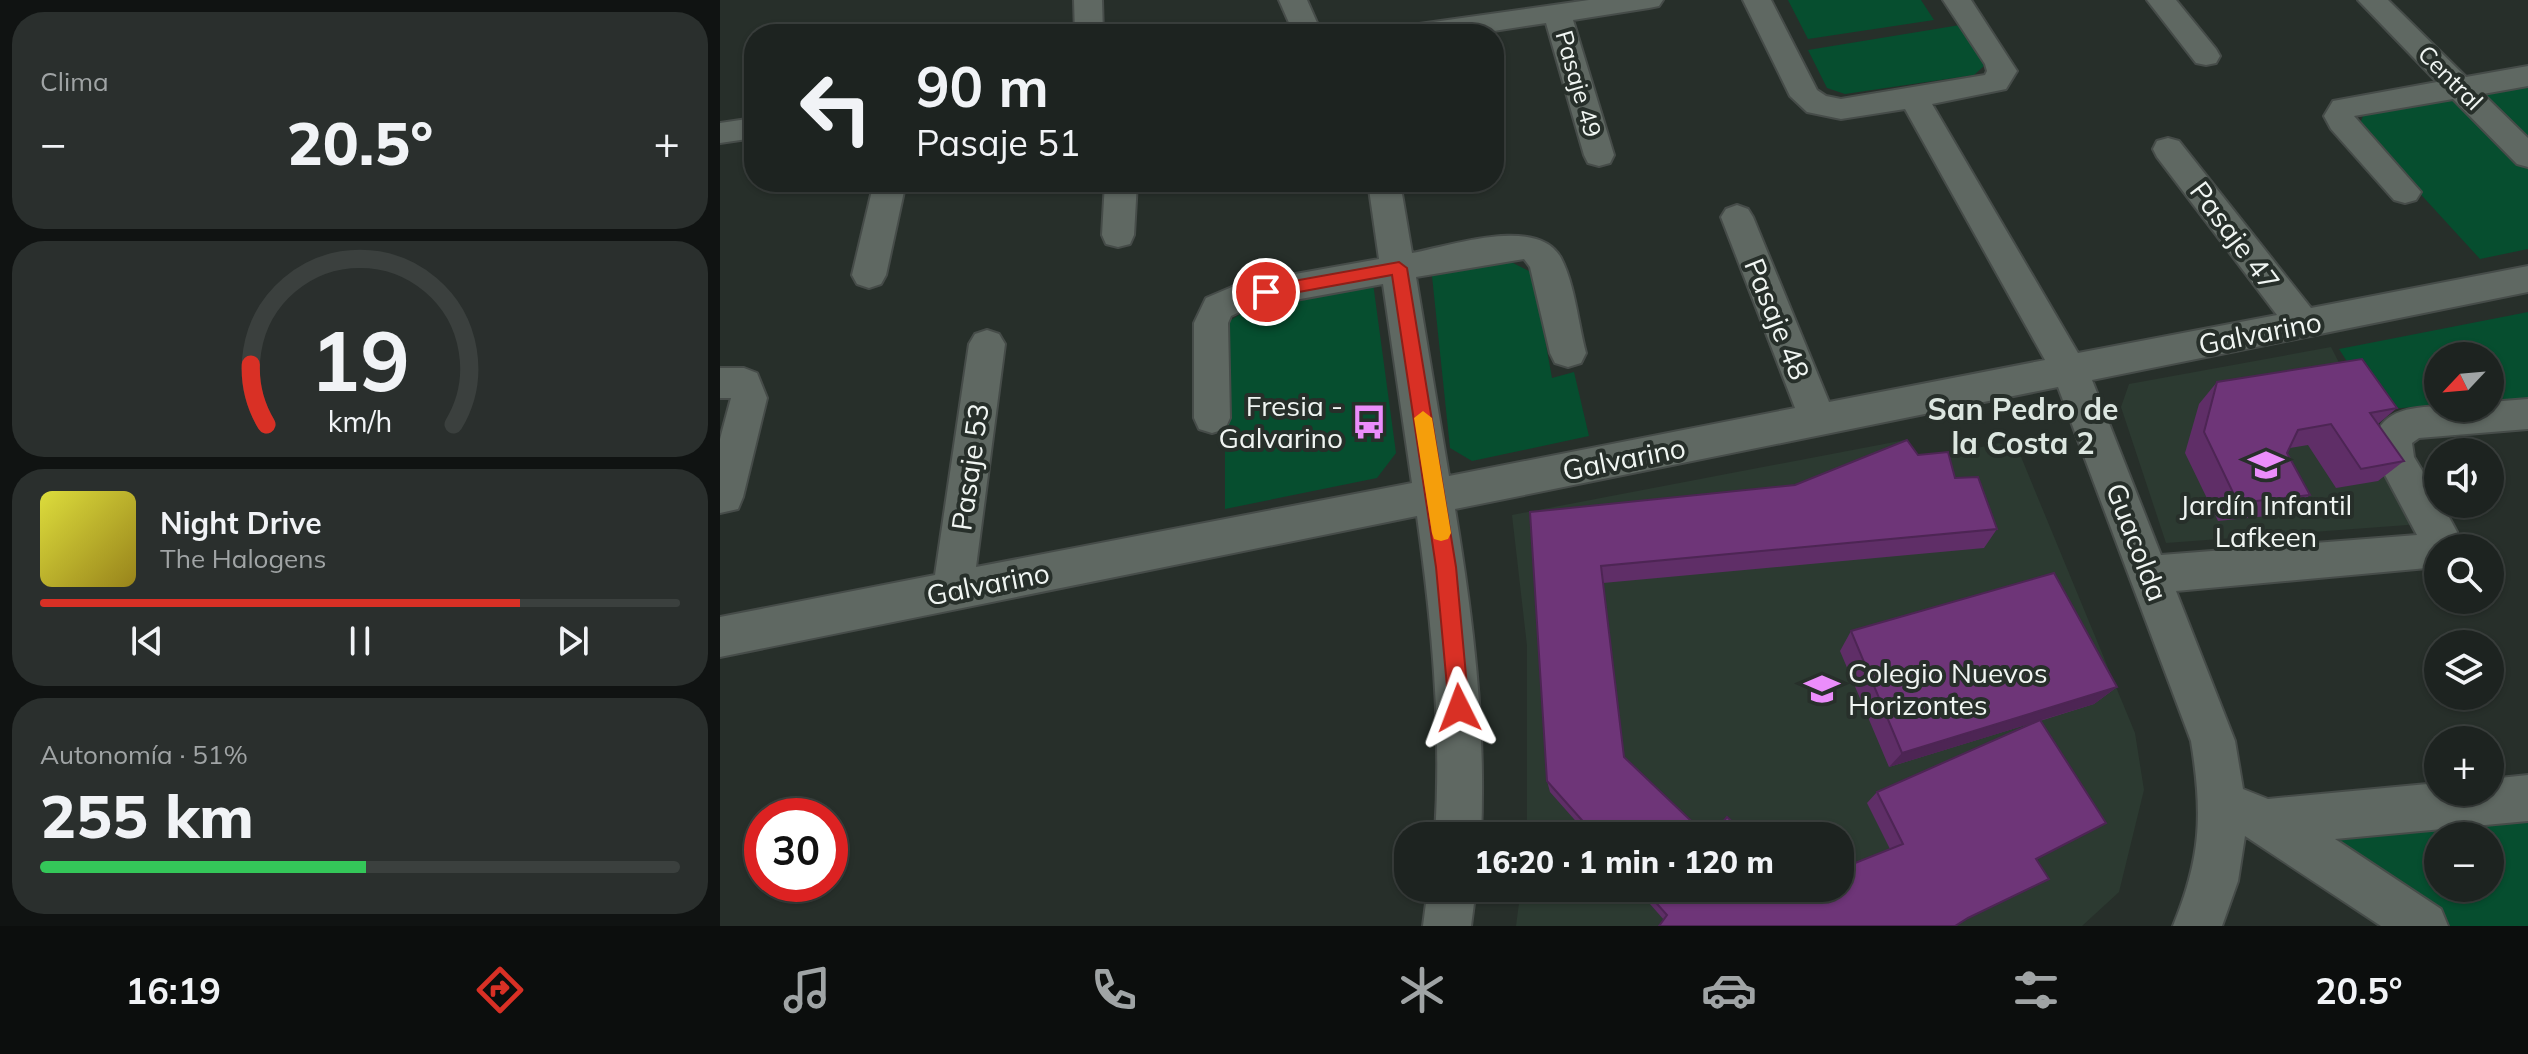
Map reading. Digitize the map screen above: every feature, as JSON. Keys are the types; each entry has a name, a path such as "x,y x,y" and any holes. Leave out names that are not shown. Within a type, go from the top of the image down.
{"street":[{"path":"1088,0 1089,24"},
{"path":"1293,0 1304,24"},
{"path":"1481,24 1649,0"},
{"path":"1757,0 1802,91 1811,101 1841,109 1984,86 1999,78 1999,64 1957,0"},
{"path":"2161,0 2206,56"},
{"name":"Central","path":"2372,0 2528,156"},
{"name":"Pasaje 49","path":"1557,13 1599,155"},
{"path":"2405,192 2342,122 2340,112 2351,106 2528,76"},
{"name":"Guacolda","path":"1913,97 2070,371 2213,741 2223,804 2219,868 2208,905 2197,926"},
{"path":"720,133 744,129"},
{"name":"Pasaje 47","path":"2168,149 2303,324"},
{"path":"869,275 888,192"},
{"path":"1118,235 1120,192"},
{"path":"1386,192 1435,496 1458,678 1462,767 1459,822"},
{"name":"Pasaje 48","path":"1737,217 1818,421"},
{"path":"1212,418 1211,323 1218,307 1239,297 1519,246 1534,249 1546,262 1568,353"},
{"name":"Galvarino","path":"720,637 2528,279"},
{"name":"Pasaje 53","path":"953,591 987,344"},
{"path":"720,383 744,383 749,398 724,497"},
{"path":"2149,575 2430,552 2437,547 2437,532 2396,460 2393,447 2395,435 2411,423 2528,414"},
{"path":"2268,822 2528,798"},
{"path":"2223,804 2268,822 2424,926"},
{"path":"1447,926 1450,902"}],"shaded area":[{"name":"Jardín Infantil Lafkeen","path":"2331,347 2421,524 2166,543 2121,407 2129,384"},
{"name":"Colegio Nuevos Horizontes","path":"1905,440 1916,462 1999,443 2019,452 2135,733 2144,790 2119,892 2082,926 1516,926 1519,902 1854,902 1854,822 1527,822 1527,646 1512,515"}],"green space":[{"path":"1788,0 1921,0 1934,20 1808,39"},
{"path":"1960,25 1984,66 1974,75 1845,94 1827,88 1808,50"},
{"path":"2528,86 2528,249 2480,259 2359,127 2364,113"},
{"path":"1511,262 1533,273 1552,378 1574,372 1589,436 1472,461 1450,448 1432,276"},
{"path":"1373,283 1396,453 1377,478 1225,509 1225,324 1248,309"},
{"path":"2528,312 2528,399 2504,401 2504,342 2424,342 2424,406 2378,410 2339,349"},
{"path":"2528,819 2528,926 2439,926 2341,852 2340,834 2424,827 2424,902 2504,902 2504,822 2490,822"}],"building":[{"path":"2362,359 2397,408 2370,413 2404,461 2361,469 2331,424 2298,430 2287,453 2310,495 2238,503 2204,432 2217,382"},
{"path":"1907,440 1918,455 1948,452 1955,478 1978,477 1997,529 1601,566 1624,757 1692,822 1584,822 1547,781 1530,512 1795,485"},
{"path":"2054,573 2117,687 1902,753 1851,631"},
{"path":"2040,720 2106,823 2036,859 2049,879 1955,926 1659,926 1667,915 1655,902 1854,902 1854,863 1903,844 1877,792"}],"slow traffic":[{"path":"1423,418 1441,533"}],"place":[{"name":"Fresia - Galvarino","path":"1369,422"},
{"name":"Jardín Infantil Lafkeen","path":"2266,465"},
{"name":"Colegio Nuevos Horizontes","path":"1822,689"}],"district":[{"name":"San Pedro de la Costa 2","path":"2023,427"}],"route":[{"path":"1266,292 1399,268 1446,567 1459,708"}]}
